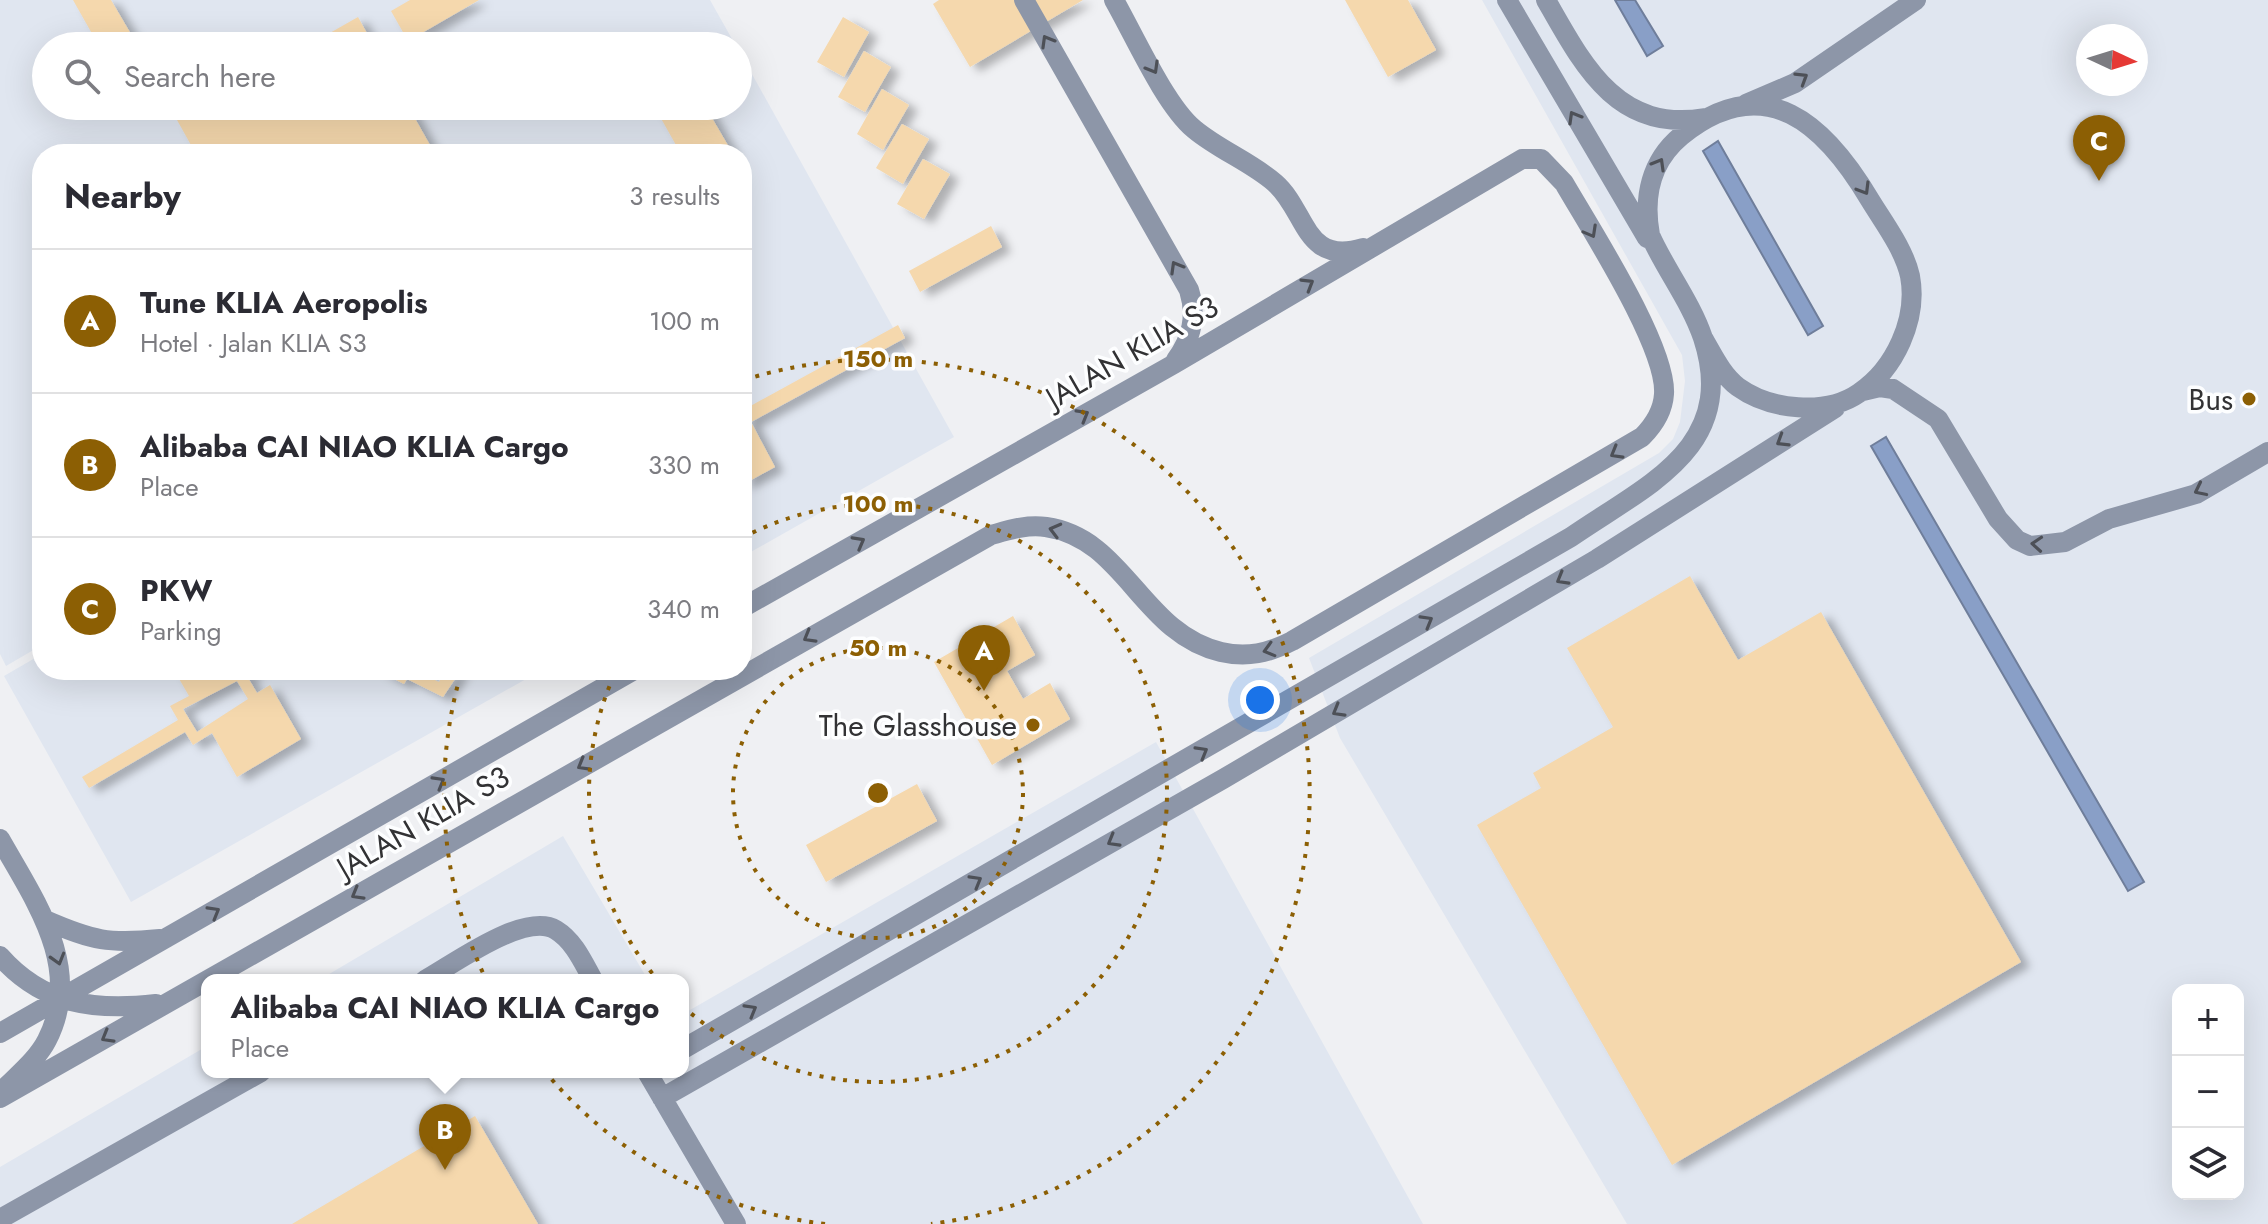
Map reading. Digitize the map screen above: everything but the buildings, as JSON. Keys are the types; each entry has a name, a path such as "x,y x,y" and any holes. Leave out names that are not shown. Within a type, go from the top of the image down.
{"street":[{"path":"1024,0 1189,290 1193,303 1191,334 1174,364"},
{"path":"1114,0 1186,121 1273,181 1291,201 1306,231 1320,246 1341,251 1374,245"},
{"path":"1507,0 1629,211 1659,255 1703,338 1727,376 1752,394 1797,407 1833,405 1880,387 1893,389 1938,419 1998,519 2017,540 2030,546 2065,542 2109,519 2196,494 2268,452"},
{"path":"662,1098 1223,779 1583,567 1855,396 1892,358 1907,320 1909,275 1897,245 1846,159 1820,131 1783,111 1766,107 1693,120 1661,118 1612,96 1578,55 1546,0"},
{"path":"1659,255 1646,216 1651,178 1658,162 1678,139 1724,113 1795,83 1916,0"},
{"name":"JALAN KLIA S3","path":"752,602 1174,364 1511,162 1533,158 1551,165 1567,188 1661,362 1662,404 1650,428 1631,444 1292,641 1260,654 1230,654 1195,645 1160,619 1102,554 1064,531 1044,526 1015,528 991,535 752,669"},
{"path":"689,1046 1571,537 1662,474 1691,450 1700,435 1711,380 1703,338"},
{"name":"JALAN KLIA S3","path":"0,1033 617,680"},
{"name":"JALAN KLIA S3","path":"217,974 733,680"},
{"path":"0,839 45,920 62,969 61,999 47,1041 0,1095"},
{"path":"45,920 86,938 117,943 168,938"},
{"path":"436,974 512,931 535,924 555,929 573,944 590,974"},
{"path":"0,956 14,972 61,999 95,1008 164,1004"},
{"name":"JALAN KLIA S3","path":"0,1095 201,983"},
{"path":"0,1219 250,1078"},
{"path":"650,1078 736,1224"}],"shaded area":[{"path":"0,0 710,0 728,32 32,32 32,120 752,120 752,74 954,437 752,551 752,144 32,144 32,651 6,666 0,654"},
{"path":"1482,0 2268,0 2268,1224 1627,1224 1340,738 1309,658 1659,453 1673,439 1680,422 1685,381 1682,355"},
{"path":"32,660 32,680 524,680 131,902 4,676"},
{"path":"1156,742 1423,1224 0,1224 0,1167 201,1050 201,1078 689,1078 689,1011"},
{"path":"563,836 644,974 329,974"}],"water":[{"path":"1615,0 1635,0 1663,46 1647,56"},
{"path":"1718,141 1823,326 1808,335 1703,151"},
{"path":"1886,437 2144,882 2128,891 1871,446"}],"place":[{"name":"PKW","path":"2099,181"},
{"name":"Bus","path":"2249,399"},
{"name":"Tune KLIA Aeropolis","path":"984,691"},
{"name":"The Glasshouse","path":"1033,725"},
{"name":"Alibaba CAI NIAO KLIA Cargo","path":"445,1170"}]}
